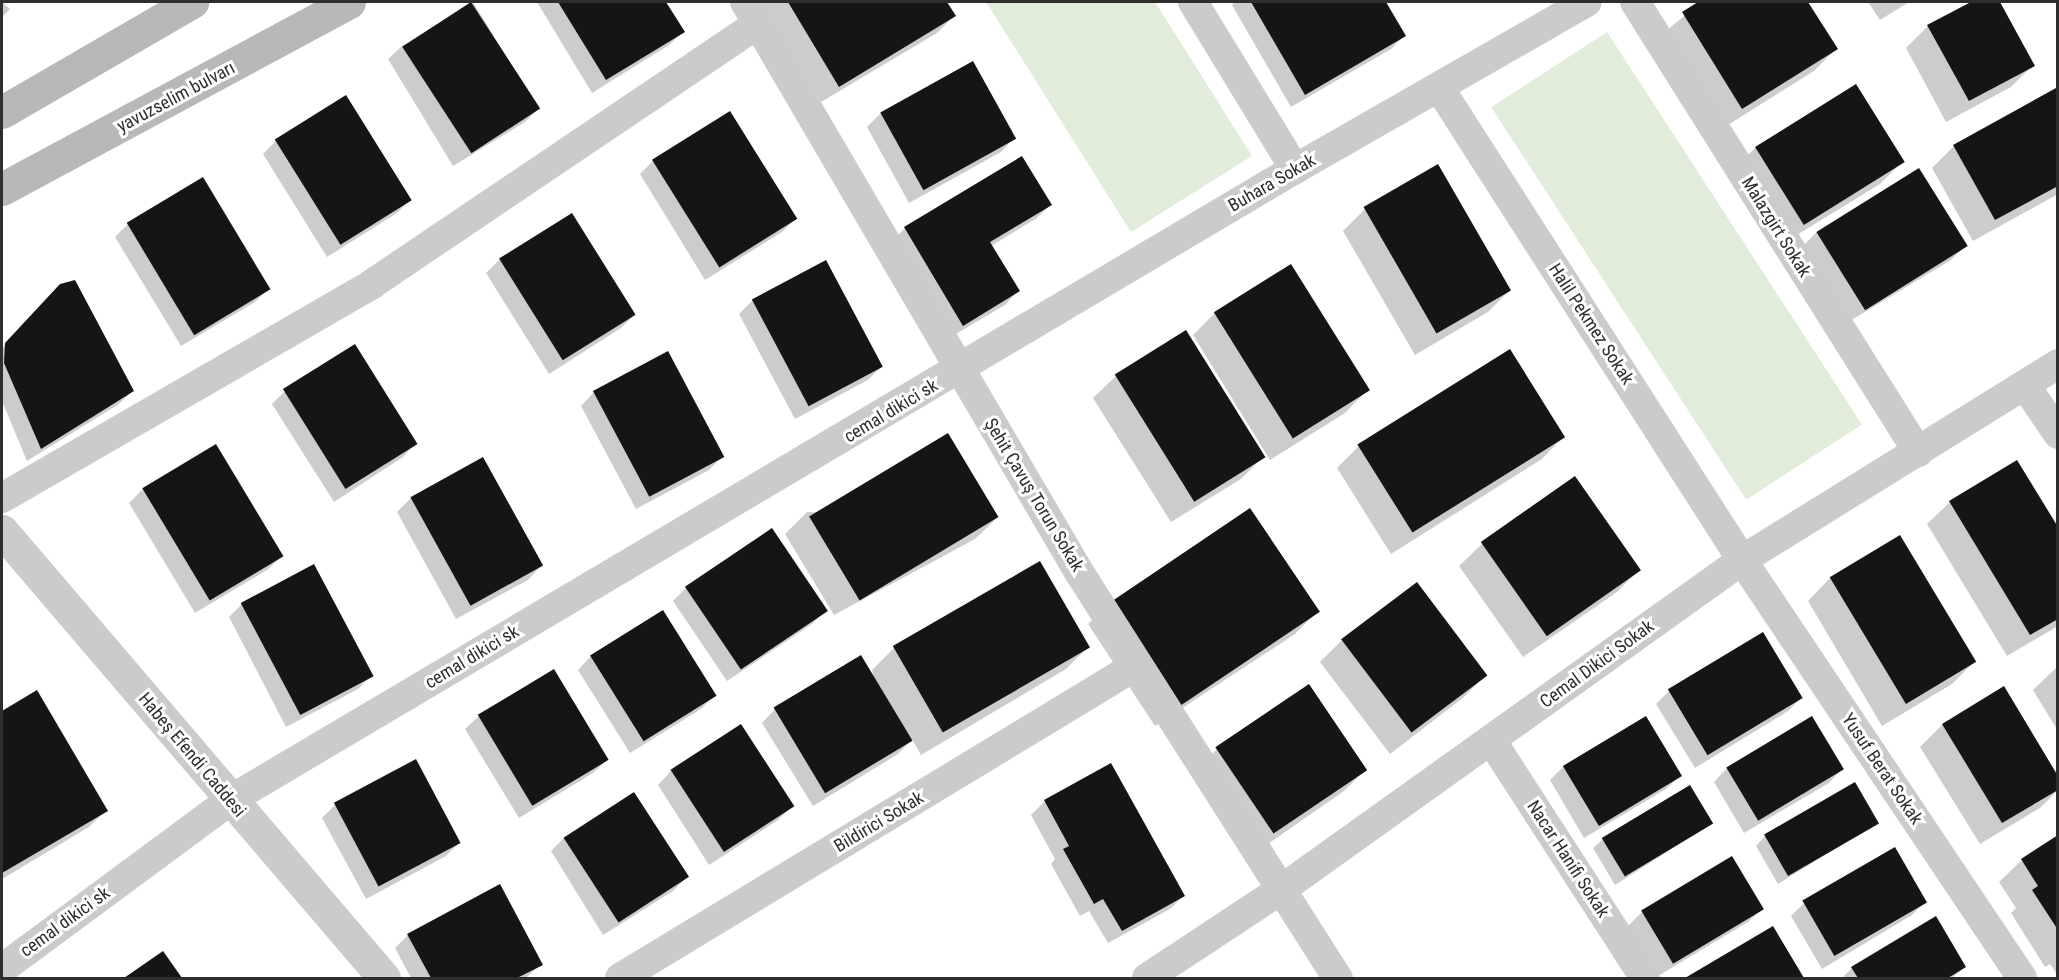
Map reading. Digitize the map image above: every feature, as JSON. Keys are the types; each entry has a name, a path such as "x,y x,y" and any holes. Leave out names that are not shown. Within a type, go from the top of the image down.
{"main road":[{"path":"2,112 192,2"},
{"name":"yavuzselim bulvarı","path":"2,189 350,2"}],"street":[{"path":"1193,2 1294,169"},
{"name":"Buhara Sokak","path":"960,370 1294,169 1440,89 1587,2"},
{"name":"Malazgirt Sokak","path":"1635,2 1918,452"},
{"path":"2,498 372,284 751,13"},
{"name":"Şehit Çavuş Torun Sokak","path":"751,13 960,370 1137,664 1338,978"},
{"name":"Halil Pekmez Sokak","path":"1440,89 1742,560"},
{"name":"Cemal Dikici Sokak","path":"1147,978 1282,889 1742,560 2058,364"},
{"name":"cemal dikici sk","path":"2,969 230,800 960,370"},
{"path":"2025,385 2058,434"},
{"name":"Habeş Efendi Caddesi","path":"2,531 384,978"},
{"name":"Yusuf Berat Sokak","path":"1742,560 2022,978"},
{"name":"Bildirici Sokak","path":"620,978 1137,664"},
{"name":"Nacar Hanifi Sokak","path":"1491,740 1645,978"}],"green space":[{"path":"986,2 1155,2 1252,156 1131,232"},
{"path":"1607,32 1862,424 1746,500 1491,107"}],"building":[{"path":"471,2 540,109 471,153 402,47"},
{"path":"558,2 666,2 685,32 606,80"},
{"path":"788,2 947,2 956,16 839,87"},
{"path":"1251,2 1386,2 1406,36 1305,95"},
{"path":"1698,2 1808,2 1838,49 1742,109 1682,12"},
{"path":"1971,2 2000,2 2035,66 1969,101 1927,25"},
{"path":"973,61 1016,139 923,190 880,112"},
{"path":"1856,84 1905,162 1804,225 1755,147"},
{"path":"2056,88 2058,186 1995,220 1953,145"},
{"path":"346,95 412,200 340,245 275,140"},
{"path":"730,111 797,219 719,267 652,160"},
{"path":"1022,156 1052,205 990,242 1020,291 963,326 904,227"},
{"path":"1438,164 1511,290 1437,333 1364,207"},
{"path":"1919,168 1968,246 1865,310 1816,232"},
{"path":"203,177 270,289 194,335 127,223"},
{"path":"572,213 636,315 563,360 499,259"},
{"path":"826,260 883,367 809,406 752,299"},
{"path":"1291,264 1370,390 1293,439 1214,312"},
{"path":"75,280 134,391 41,449 4,363 5,343 60,284"},
{"path":"1186,330 1265,457 1194,502 1115,375"},
{"path":"355,344 418,444 345,489 283,389"},
{"path":"1510,349 1565,437 1412,533 1357,444"},
{"path":"668,351 724,457 649,497 593,391"},
{"path":"948,433 998,517 860,600 809,516"},
{"path":"216,444 283,556 210,601 142,488"},
{"path":"483,457 543,565 471,606 410,497"},
{"path":"2017,460 2058,527 2058,619 2030,635 1949,501"},
{"path":"1575,476 1641,570 1547,636 1481,542"},
{"path":"1250,508 1320,612 1181,706 1111,602"},
{"path":"772,528 828,611 741,670 685,587"},
{"path":"1900,535 1976,662 1906,704 1830,577"},
{"path":"1040,561 1090,648 943,733 893,646"},
{"path":"314,564 374,676 300,715 241,603"},
{"path":"1417,582 1487,675 1412,733 1341,639"},
{"path":"663,610 717,696 644,741 590,656"},
{"path":"1763,632 1803,698 1708,755 1668,689"},
{"path":"861,655 913,741 825,793 774,708"},
{"path":"554,669 609,760 532,806 478,715"},
{"path":"1309,684 1367,770 1273,833 1215,747"},
{"path":"2004,686 2058,776 2058,790 2002,823 1942,724"},
{"path":"37,690 108,811 2,873 2,711"},
{"path":"1646,716 1682,776 1599,826 1563,766"},
{"path":"1812,716 1844,769 1758,821 1726,768"},
{"path":"741,724 794,806 724,852 671,770"},
{"path":"416,759 461,843 378,887 334,803"},
{"path":"1111,763 1185,896 1122,931 1103,899 1094,904 1063,849 1069,846 1044,800"},
{"path":"1855,782 1879,824 1788,876 1764,834"},
{"path":"1690,785 1713,824 1625,877 1602,838"},
{"path":"634,792 689,877 619,922 564,838"},
{"path":"2058,835 2058,930 2032,890 2038,886 2021,859"},
{"path":"1895,847 1927,902 1834,956 1802,900"},
{"path":"1732,856 1764,909 1673,964 1641,911"},
{"path":"500,884 543,965 517,978 431,978 407,934"},
{"path":"1936,916 1966,967 1948,978 1858,978 1851,967"},
{"path":"1773,926 1804,978 1685,978"},
{"path":"163,951 182,978 124,978"}]}
